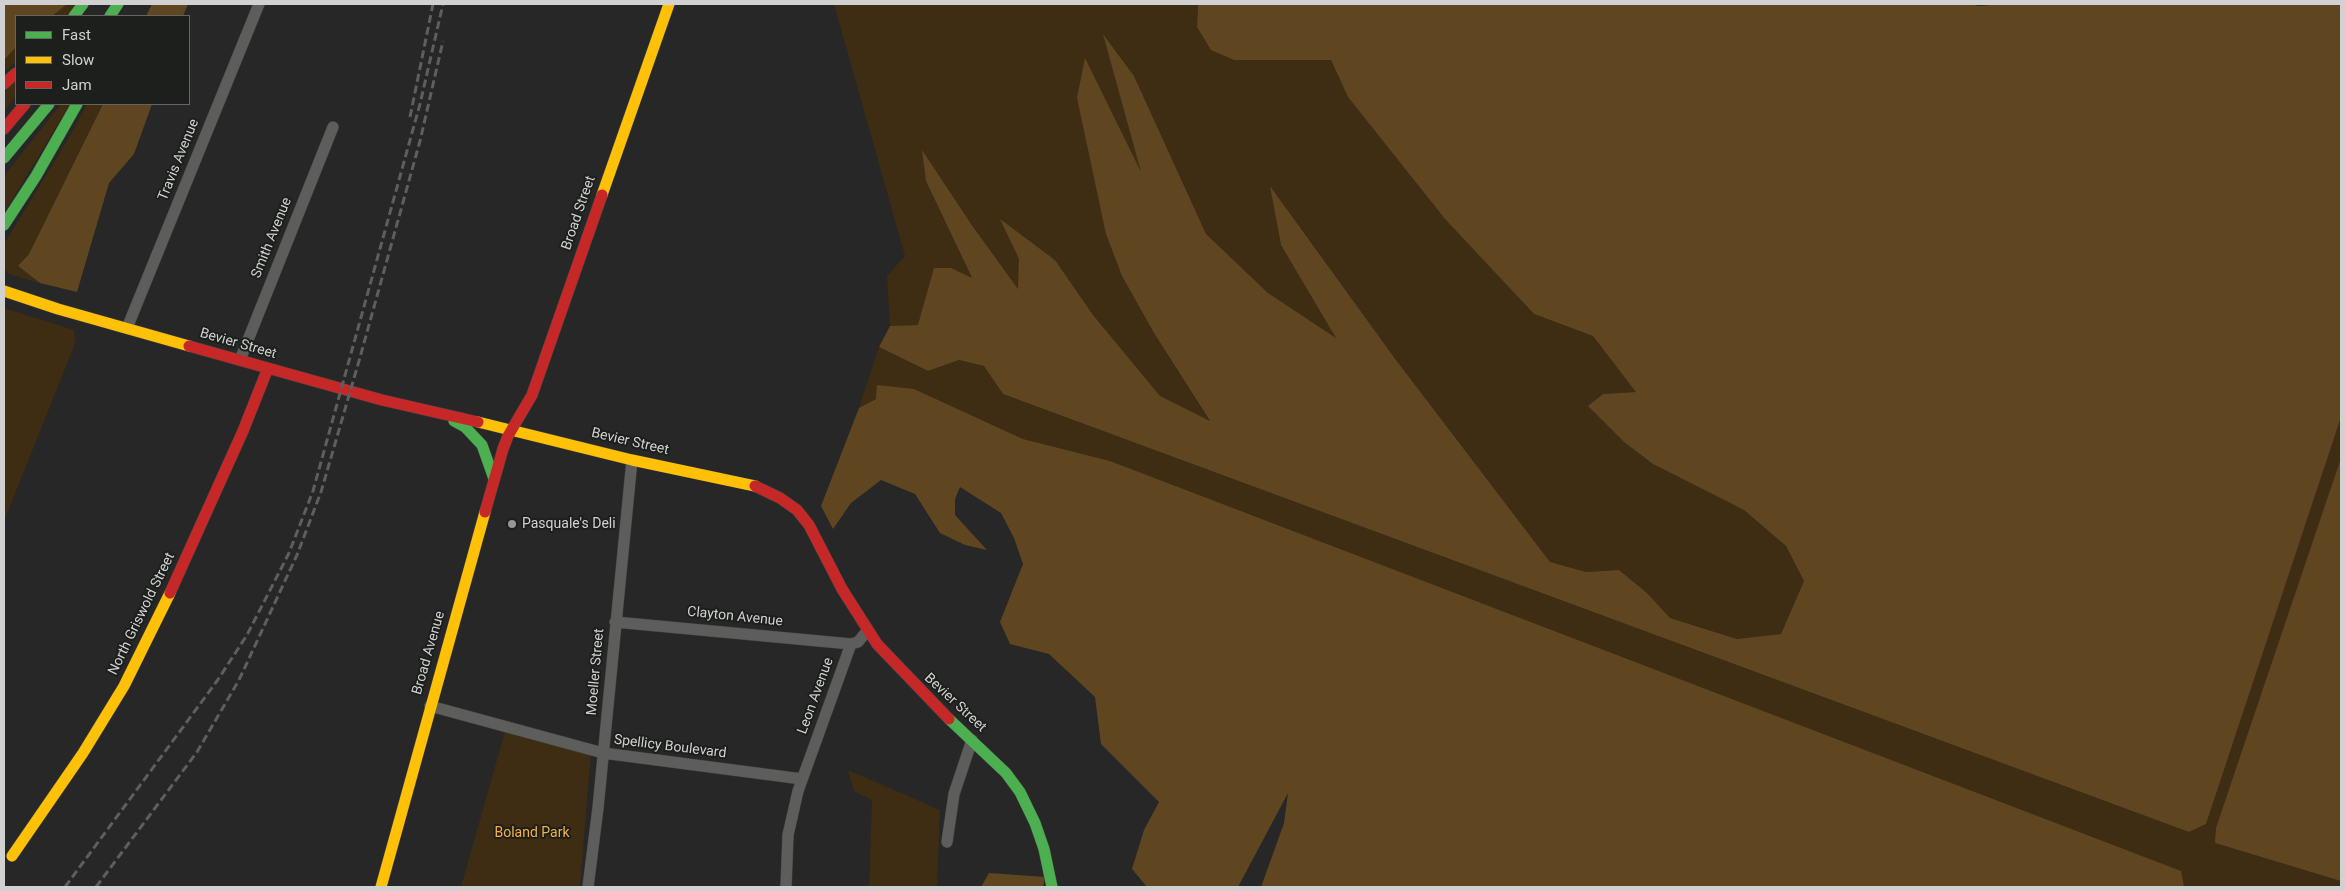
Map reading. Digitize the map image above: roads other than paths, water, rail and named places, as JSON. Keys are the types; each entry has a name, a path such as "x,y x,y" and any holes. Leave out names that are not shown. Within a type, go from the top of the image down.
{"street":[{"path":"75,15 83,4"},
{"path":"89,15 96,4"},
{"path":"111,15 118,4"},
{"name":"Travis Avenue","path":"127,328 258,4"},
{"name":"Broad Street","path":"512,429 532,395 669,4"},
{"path":"4,84 15,74"},
{"path":"4,129 24,105"},
{"path":"4,158 48,105"},
{"path":"4,225 41,167 76,105"},
{"name":"Smith Avenue","path":"240,360 333,127"},
{"name":"Bevier Street","path":"4,291 268,368 437,413 512,429 632,460 742,482 764,489 791,505 803,517 816,536 842,589 867,631 903,674 1006,773 1030,808 1044,849 1052,887"},
{"name":"North Griswold Street","path":"12,856 83,753 124,686 165,606 247,421 268,368"},
{"path":"437,413 461,424 474,436 485,451 494,479"},
{"name":"Broad Avenue","path":"381,887 494,479 506,440 512,429"},
{"name":"Moeller Street","path":"588,887 632,460"},
{"name":"Clayton Avenue","path":"615,622 851,644"},
{"path":"851,644 858,642 867,631"},
{"name":"Leon Avenue","path":"802,779 851,644"},
{"name":"Spellicy Boulevard","path":"430,706 603,753 802,779"},
{"path":"947,842 954,794 972,740"},
{"path":"786,887 788,835 802,779"}],"railway":[{"path":"410,117 433,4"},
{"path":"65,887 217,681 247,635 289,553 313,491 420,104 443,4"},
{"path":"96,887 197,752 239,680 297,555 321,492 359,361 420,141 443,41"}],"place":[{"name":"Pasquale's Deli","path":"512,524"}],"park label":[{"name":"Boland Park","path":"532,833"}]}
